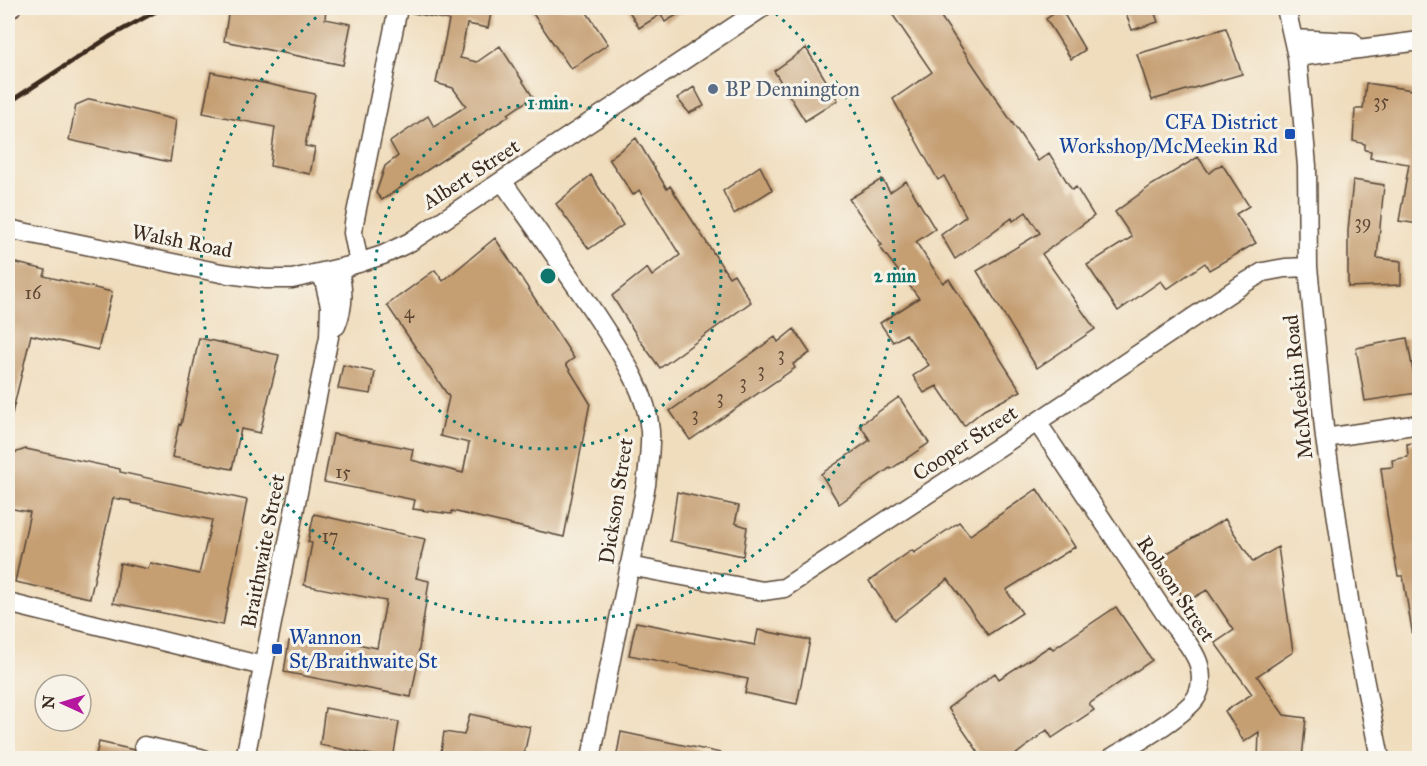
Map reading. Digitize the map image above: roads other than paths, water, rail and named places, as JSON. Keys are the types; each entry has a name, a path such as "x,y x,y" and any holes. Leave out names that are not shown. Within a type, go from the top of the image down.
{"street":[{"name":"Braithwaite Street","path":"245,759 326,353 339,319 343,288 342,267 353,233 398,8"},
{"name":"Albert Street","path":"342,267 382,255 410,242 762,8"},
{"name":"McMeekin Road","path":"1286,8 1295,48 1307,166 1308,267 1325,438 1351,613 1380,759"},
{"path":"1295,48 1412,42"},
{"name":"Dickson Street","path":"502,181 586,300 630,369 645,405 650,430 646,485 591,759"},
{"name":"Walsh Road","path":"8,229 221,273 266,279 292,279 342,267"},
{"name":"Cooper Street","path":"629,567 763,591 784,588 1263,272 1308,267"},
{"name":"Robson Street","path":"1037,422 1198,663 1202,682 1197,697 1186,711 1111,759"},
{"path":"1325,438 1419,424"},
{"path":"8,603 263,666"},
{"path":"144,746 201,759"}],"railway":[{"path":"8,103 111,36 162,8"}],"place":[{"name":"BP Dennington","path":"713,89"},
{"name":"CFA District Workshop/McMeekin Rd","path":"1290,134"},
{"name":"Wannon St/Braithwaite St","path":"277,649"}]}
